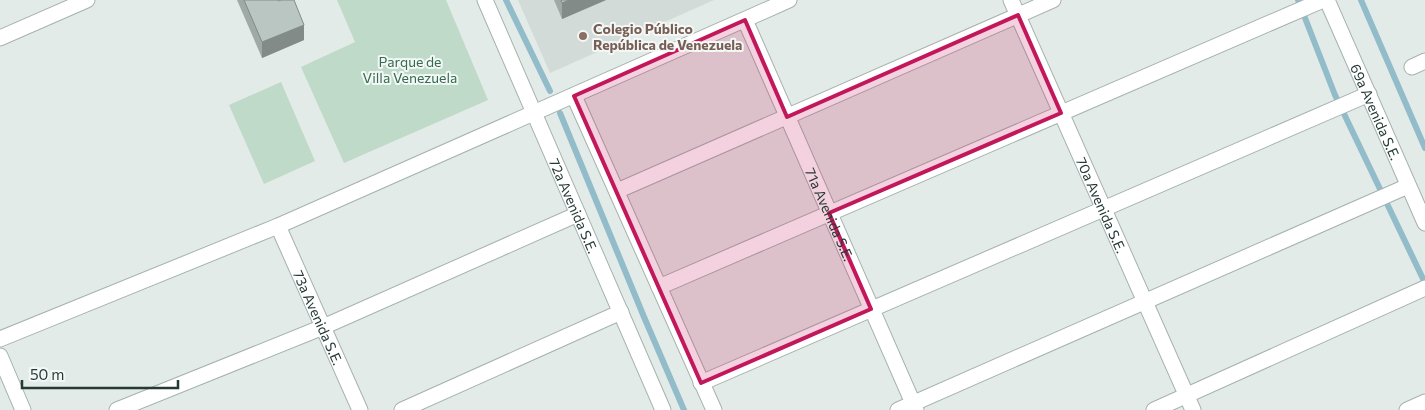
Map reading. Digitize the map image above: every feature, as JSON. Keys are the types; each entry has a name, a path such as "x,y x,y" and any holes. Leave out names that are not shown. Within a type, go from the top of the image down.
{"street":[{"path":"0,38 87,0"},
{"name":"72a Avenida S.E.","path":"485,0 620,312 658,408"},
{"path":"0,339 278,226 789,0"},
{"name":"70a Avenida S.E.","path":"1011,0 1192,410"},
{"path":"617,191 1053,0"},
{"path":"659,287 1323,0"},
{"name":"69a Avenida S.E.","path":"1327,0 1425,223"},
{"name":"71a Avenida S.E.","path":"745,20 914,407"},
{"path":"701,383 1369,94"},
{"path":"574,96 714,410"},
{"path":"898,410 914,407 1145,302 1408,186"},
{"path":"117,410 323,327 578,214"},
{"name":"73a Avenida S.E.","path":"278,226 360,410"},
{"path":"1154,410 1425,288"},
{"path":"402,410 620,312"},
{"path":"0,356 23,410"},
{"path":"1407,410 1425,402"}],"highlighted area":[{"path":"1018,15 1061,113 829,213 871,309 701,383 574,96 745,20 787,117"}],"shaded area":[{"name":"Colegio Público República de Venezuela","path":"518,0 714,0 550,73"}],"green space":[{"name":"Parque de Villa Venezuela","path":"337,0 446,0 488,100 344,163 301,67 355,42"},
{"path":"281,82 315,161 264,184 229,105"}],"building":[{"path":"244,0 294,0 304,25 262,42"}],"waterway":[{"path":"506,0 550,91"},
{"path":"1298,0 1335,95 1425,283"},
{"path":"1361,0 1425,148"},
{"path":"560,113 684,410"}],"place":[{"name":"Colegio Público República de Venezuela","path":"583,36"}]}
